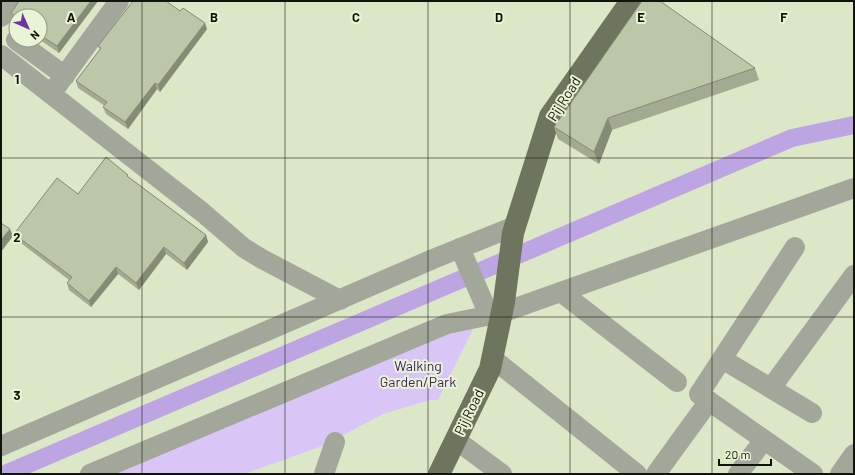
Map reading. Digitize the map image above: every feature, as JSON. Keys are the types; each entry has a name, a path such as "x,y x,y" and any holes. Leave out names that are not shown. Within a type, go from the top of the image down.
{"main road":[{"name":"Pij Road","path":"439,474 490,369 495,310 514,230 550,116 631,1"}],"street":[{"path":"1,17 12,1"},
{"path":"51,94 119,1"},
{"path":"27,48 65,76"},
{"path":"1,55 207,216 253,254 340,300"},
{"path":"90,474 447,324 561,292 854,188"},
{"path":"1,446 340,300 514,230"},
{"path":"795,248 699,394 813,474"},
{"path":"462,252 495,310"},
{"path":"771,388 852,282"},
{"path":"561,292 677,382"},
{"path":"492,358 637,474"},
{"path":"722,359 812,413"},
{"path":"656,474 709,401"},
{"path":"456,440 502,474"},
{"path":"738,474 764,440"},
{"path":"324,474 335,442"},
{"path":"840,474 854,454"}],"green space":[{"name":"Walking Garden/Park","path":"475,325 438,400 430,400 383,414 325,445 244,474 103,474 449,329"}],"building":[{"path":"19,1 91,1 57,46 48,40 48,8 14,8"},
{"path":"133,1 166,1 180,11 183,8 205,23 158,85 155,83 125,122 103,107 107,102 76,81 101,48 98,46"},
{"path":"642,1 660,1 755,68 608,118 594,152 554,127"},
{"path":"106,157 128,175 127,176 206,235 184,263 164,247 136,283 116,267 89,301 67,283 72,277 14,234 57,178 78,194"},
{"path":"1,223 10,229 1,240"}],"waterway":[{"path":"5,474 792,138 854,125"}]}
